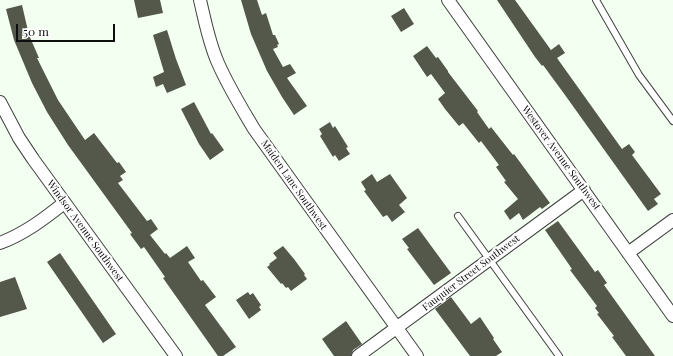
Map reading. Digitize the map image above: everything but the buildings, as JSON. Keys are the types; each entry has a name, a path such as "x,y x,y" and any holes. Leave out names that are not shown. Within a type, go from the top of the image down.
{"street":[{"name":"Maiden Lane Southwest","path":"200,0 208,35 218,62 236,99 254,128 417,356"},
{"name":"Westover Avenue Southwest","path":"448,0 673,316"},
{"name":"Windsor Avenue Southwest","path":"0,102 23,143 64,203 176,356"},
{"name":"Fauquier Street Southwest","path":"358,356 584,190"},
{"path":"0,243 25,231 64,203"},
{"path":"628,253 673,220"}],"lane":[{"path":"596,0 639,75 673,121"},
{"path":"458,216 488,260 559,356"}]}
